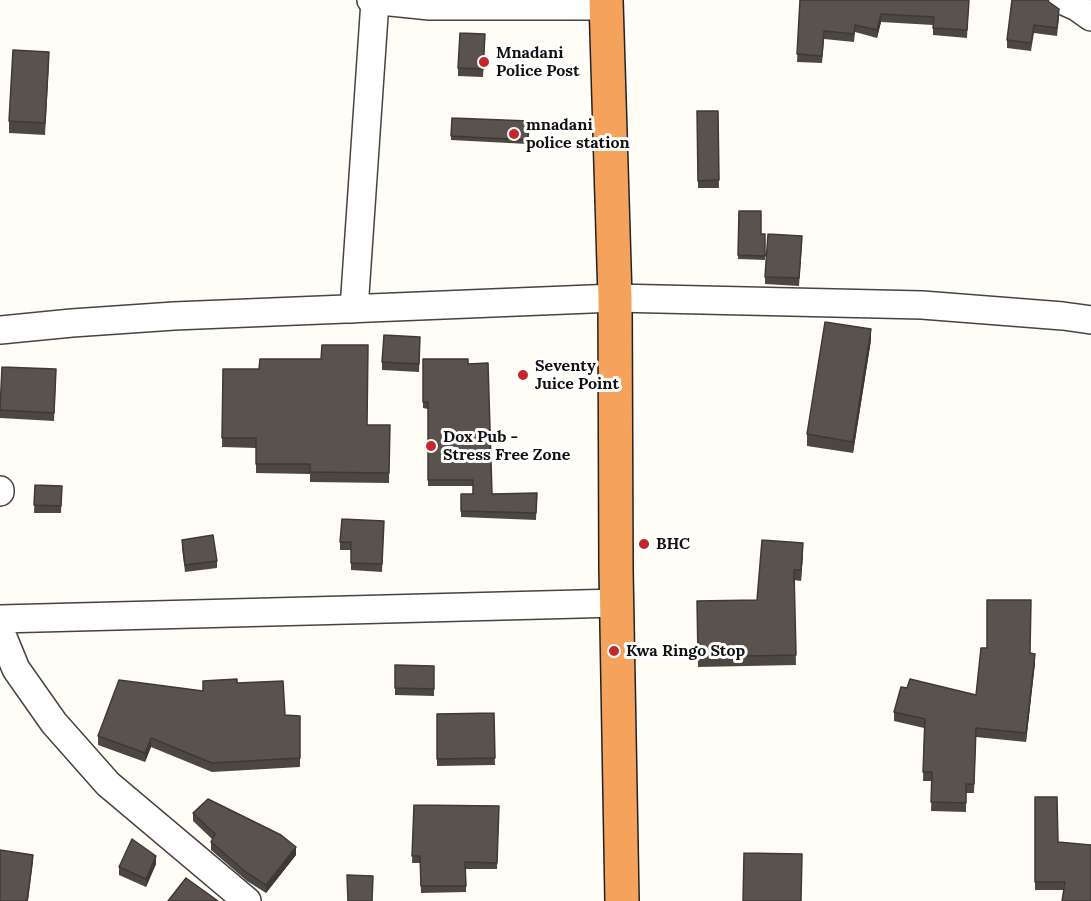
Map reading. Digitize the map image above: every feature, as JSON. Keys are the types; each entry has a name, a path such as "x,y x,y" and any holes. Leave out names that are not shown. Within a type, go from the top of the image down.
{"highway":[{"path":"606,3 615,298 616,570 622,901"}],"street":[{"path":"1061,0 1077,6 1091,17"},
{"path":"354,309 373,1 430,6 606,3"},
{"path":"0,330 106,320 615,298 922,305 1091,320"},
{"path":"0,619 618,603"},
{"path":"0,630 16,669 54,723 108,784 247,901"}],"building":[{"path":"800,0 969,0 967,30 933,28 934,17 881,14 877,30 855,25 854,34 824,31 822,56 797,54"},
{"path":"1012,0 1048,0 1059,9 1057,28 1034,25 1031,43 1007,40"},
{"path":"460,33 485,34 483,69 458,68"},
{"path":"13,50 49,52 45,123 9,121"},
{"path":"697,111 718,111 719,180 698,181"},
{"path":"452,118 529,121 528,140 451,136"},
{"path":"739,211 761,211 761,234 765,234 765,256 738,255"},
{"path":"768,234 802,236 799,278 765,277"},
{"path":"825,322 871,329 853,442 807,434"},
{"path":"384,335 420,337 419,364 382,362"},
{"path":"322,345 368,345 367,425 390,425 389,473 310,472 310,464 256,464 256,438 222,438 223,369 259,369 260,359 321,359"},
{"path":"423,359 468,359 468,364 488,363 492,494 537,493 536,513 461,511 461,494 473,494 473,480 428,480 428,402 423,402"},
{"path":"2,367 56,369 54,413 0,410"},
{"path":"35,485 62,486 61,506 34,505"},
{"path":"342,519 384,521 382,564 351,563 351,542 340,542"},
{"path":"213,535 217,561 185,565 182,540"},
{"path":"762,540 803,543 801,570 794,570 796,655 698,657 697,601 757,600"},
{"path":"987,600 1031,600 1030,653 1035,654 1026,733 976,728 974,784 966,784 966,803 931,802 932,772 923,772 925,719 894,712 901,687 907,688 910,679 976,695 981,648 987,648"},
{"path":"395,665 434,666 434,689 395,688"},
{"path":"237,679 237,683 283,681 285,715 300,716 300,758 212,763 151,738 145,753 98,736 119,680 203,691 203,681"},
{"path":"494,713 495,758 437,759 437,714"},
{"path":"1035,797 1057,797 1058,842 1091,845 1091,901 1062,901 1065,882 1035,882"},
{"path":"208,799 281,835 296,847 266,885 247,873 211,842 215,834 193,813"},
{"path":"414,805 499,806 497,863 465,862 466,886 421,886 420,856 412,856"},
{"path":"132,839 156,856 146,879 119,867"},
{"path":"0,850 33,855 27,901 0,901"},
{"path":"744,853 802,854 801,901 743,901"},
{"path":"347,875 373,876 372,901 348,901"},
{"path":"186,878 218,901 168,901"}],"place":[{"name":"Mnadani Police Post","path":"484,62"},
{"name":"mnadani police station","path":"514,134"},
{"name":"Seventy Juice Point","path":"523,375"},
{"name":"Dox Pub - Stress Free Zone","path":"431,446"},
{"name":"BHC","path":"644,544"},
{"name":"Kwa Ringo Stop","path":"614,651"}]}
